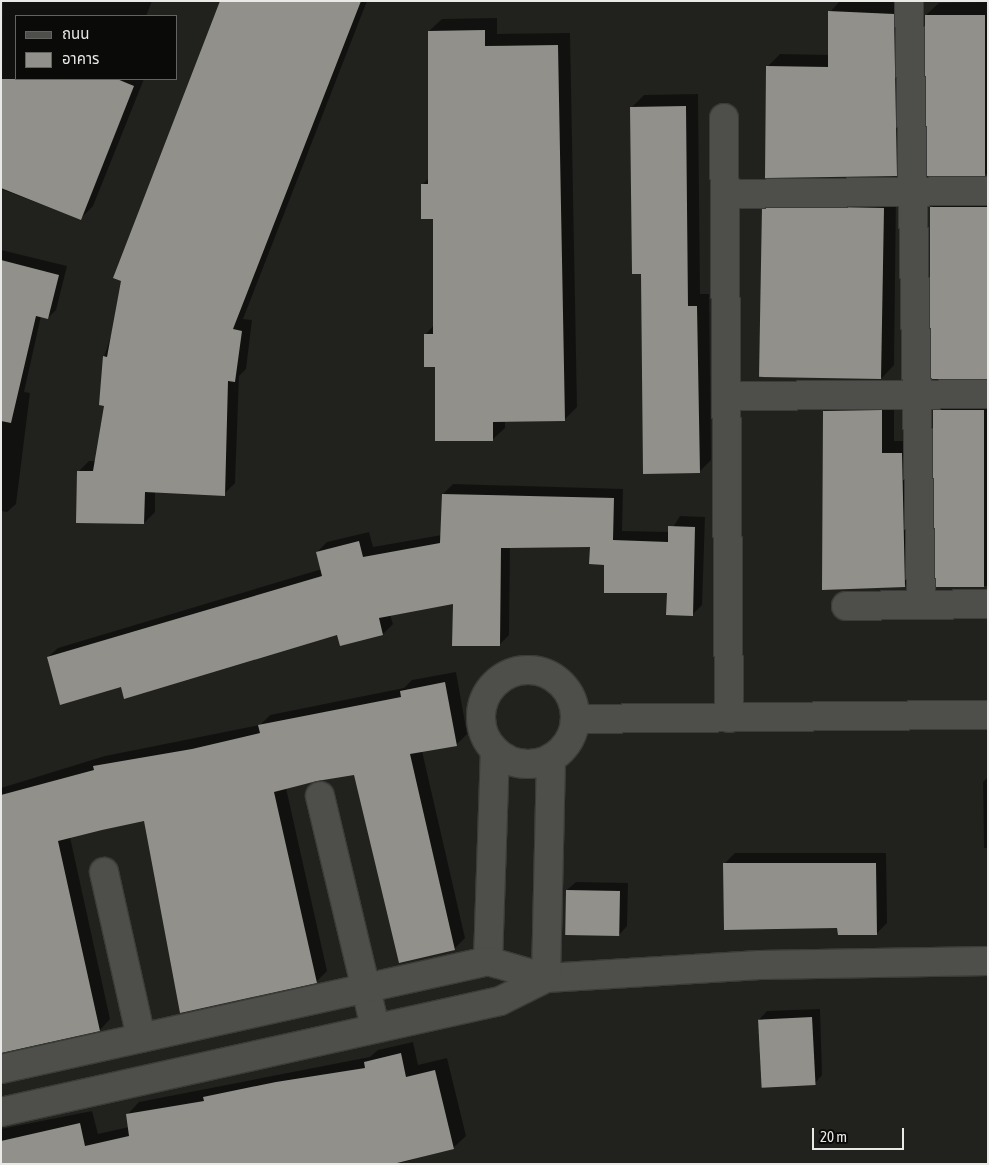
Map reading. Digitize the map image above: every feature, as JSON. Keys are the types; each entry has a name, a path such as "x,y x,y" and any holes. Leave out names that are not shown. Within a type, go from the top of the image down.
{"street":[{"path":"909,1 921,605"},
{"path":"724,118 728,718"},
{"path":"725,194 914,188 988,191"},
{"path":"726,396 988,394"},
{"path":"846,606 988,604"},
{"path":"520,670 549,674 570,694 575,719 571,737 551,759 521,764 495,751 486,739 481,710 494,684 506,674 520,670"},
{"path":"575,719 988,715"},
{"path":"488,961 495,751"},
{"path":"546,978 551,759"},
{"path":"320,796 375,1027"},
{"path":"104,872 141,1038"},
{"path":"1,1069 488,961 546,978 760,965 988,960"},
{"path":"1,1112 375,1027 500,1002 546,978"}],"building":[{"path":"220,1 361,1 233,329 242,331 235,382 228,381 225,496 145,492 144,524 76,523 77,471 93,471 104,406 99,405 103,356 107,357 121,281 113,278"},
{"path":"828,11 894,14 897,176 765,178 766,66 828,67"},
{"path":"925,15 985,15 985,176 925,176"},
{"path":"485,30 485,46 558,45 565,421 493,422 493,441 435,441 435,367 424,367 424,334 433,334 433,219 421,219 421,184 428,184 428,31"},
{"path":"1,79 119,80 134,86 81,220 1,188"},
{"path":"686,106 688,306 697,306 700,473 643,474 641,274 632,274 630,107"},
{"path":"762,206 884,208 881,379 759,377"},
{"path":"930,207 987,207 987,379 930,379"},
{"path":"1,260 59,275 48,319 36,316 11,423 1,421"},
{"path":"882,410 882,453 902,453 905,587 822,590 823,411"},
{"path":"933,410 984,410 984,587 933,587"},
{"path":"442,494 614,498 613,540 668,542 668,526 695,527 693,616 666,615 667,593 604,593 604,565 589,564 590,547 501,548 500,646 452,646 453,604 379,618 383,635 340,646 337,635 124,699 121,687 60,705 47,657 322,576 316,552 359,541 363,557 440,543"},
{"path":"445,682 457,746 410,754 455,950 399,963 354,775 317,781 274,792 317,983 180,1013 144,821 102,830 58,841 100,1031 1,1053 1,795 94,770 93,766 192,749 260,733 258,725 401,697 400,691"},
{"path":"723,863 876,863 877,935 838,935 837,928 724,930"},
{"path":"566,890 620,891 619,936 565,935"},
{"path":"812,1017 816,1085 762,1088 758,1020"},
{"path":"401,1053 406,1077 435,1070 454,1149 393,1164 1,1164 1,1141 80,1123 85,1146 129,1136 126,1114 204,1101 203,1097 276,1082 365,1068 364,1062"}]}
